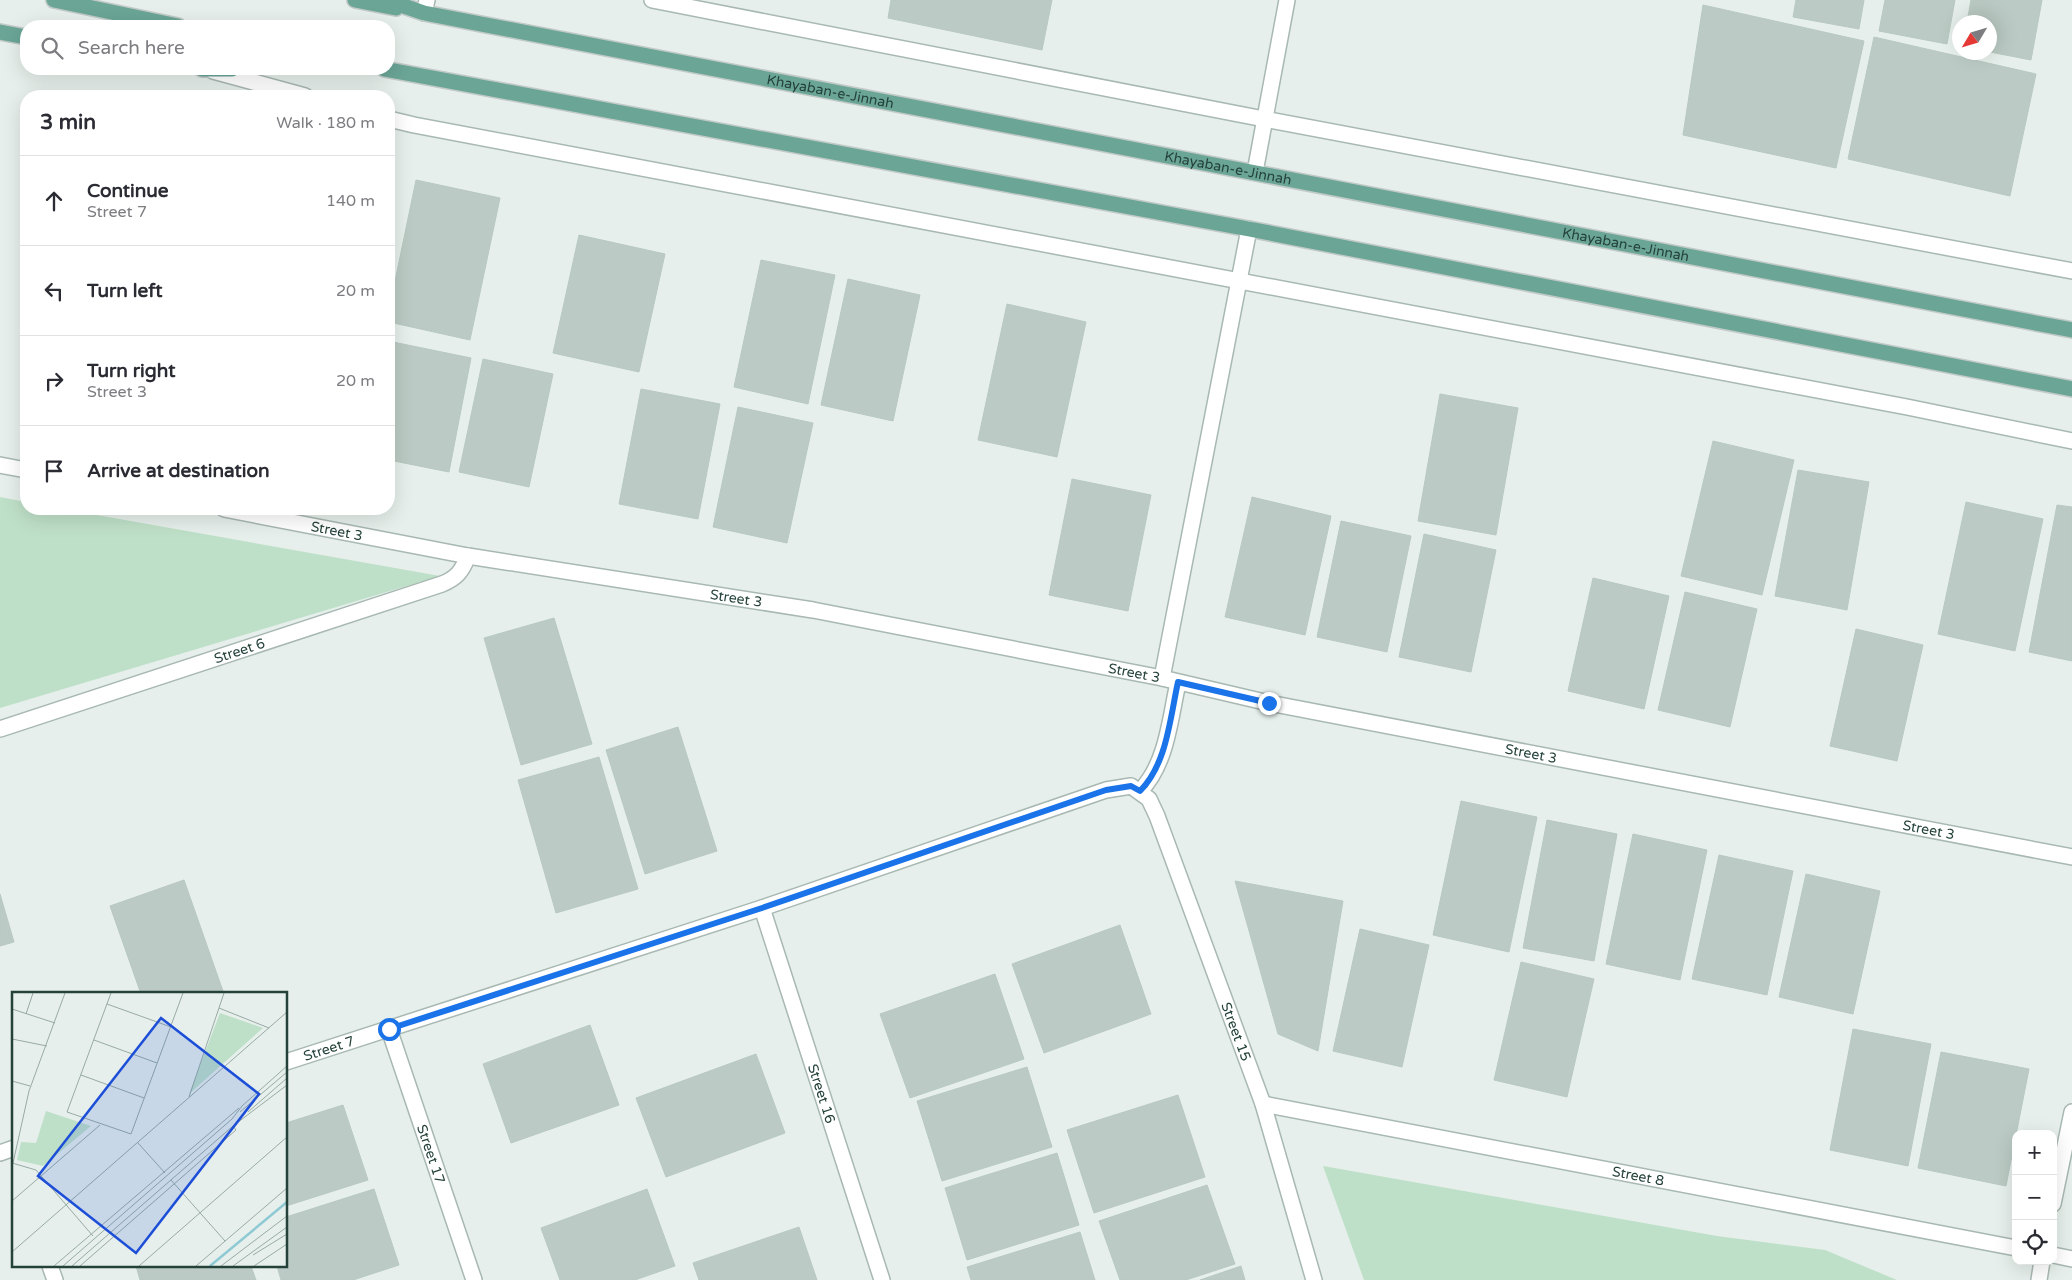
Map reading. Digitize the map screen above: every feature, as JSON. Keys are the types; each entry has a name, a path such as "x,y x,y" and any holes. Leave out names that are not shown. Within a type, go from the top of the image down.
{"main road":[{"path":"54,0 149,20"},
{"path":"355,0 426,6"},
{"name":"Khayaban-e-Jinnah","path":"386,0 426,6 1255,172 2072,330"},
{"path":"0,32 20,36"},
{"path":"395,71 1249,229 2072,389"}],"street":[{"path":"652,0 1264,119 2072,271"},
{"path":"1255,172 1288,0"},
{"path":"226,75 282,90"},
{"path":"395,120 1908,407 2072,441"},
{"path":"1162,678 1249,229"},
{"path":"0,465 20,469"},
{"name":"Street 3","path":"255,515 468,556 813,610 1162,678 1269,703 2072,857"},
{"name":"Street 6","path":"0,729 442,584 454,579 462,570 468,556"},
{"path":"1140,791 1152,777 1160,759 1178,682"},
{"name":"Street 7","path":"288,1061 762,908 1106,790 1131,786 1140,791"},
{"name":"Street 15","path":"1140,791 1149,799 1157,816 1262,1104 1314,1280"},
{"name":"Street 16","path":"762,908 882,1280"},
{"name":"Street 17","path":"389,1029 474,1280"},
{"name":"Street 8","path":"1262,1104 2012,1247"},
{"path":"2057,1185 2072,1112"},
{"path":"2057,1256 2072,1259"},
{"path":"2039,1280 2041,1265"},
{"path":"51,1268 55,1280"}],"green space":[{"path":"0,497 20,501 20,515 97,515 440,576 0,708"},
{"path":"1323,1166 1717,1236 1825,1250 1897,1280 1364,1280"}],"building":[{"path":"891,0 1052,0 1042,50 888,18"},
{"path":"1796,0 1864,0 1859,29 1793,17"},
{"path":"1885,0 1955,0 1947,44 1879,31"},
{"path":"1971,0 2042,0 2031,60 1997,53 1997,15 1968,15"},
{"path":"1703,5 1864,41 1836,168 1683,135"},
{"path":"1874,37 1952,55 1952,60 1975,60 2036,74 2010,196 1848,159"},
{"path":"416,180 500,198 470,340 395,323 395,281"},
{"path":"579,235 665,254 639,372 553,353"},
{"path":"761,260 835,275 808,404 734,387"},
{"path":"848,279 920,295 893,421 821,405"},
{"path":"1007,304 1086,322 1057,457 978,440"},
{"path":"395,342 471,358 449,472 395,461"},
{"path":"483,359 553,374 529,487 459,472"},
{"path":"641,389 720,404 698,519 619,504"},
{"path":"1440,394 1518,408 1496,535 1418,521"},
{"path":"738,407 813,423 787,543 713,527"},
{"path":"1713,441 1794,460 1762,595 1681,576"},
{"path":"1798,470 1869,482 1847,610 1775,596"},
{"path":"1072,479 1151,495 1128,611 1049,595"},
{"path":"1252,497 1331,516 1305,635 1225,617"},
{"path":"1966,502 2043,519 2015,651 1938,634"},
{"path":"2057,505 2072,507 2072,661 2029,652"},
{"path":"1341,521 1411,536 1387,652 1317,637"},
{"path":"1424,534 1496,550 1471,672 1399,657"},
{"path":"1593,578 1669,596 1644,709 1568,691"},
{"path":"1685,592 1757,609 1730,727 1658,710"},
{"path":"554,618 592,744 521,765 484,638"},
{"path":"1856,629 1923,645 1897,761 1830,746"},
{"path":"678,727 717,851 645,874 606,750"},
{"path":"599,757 638,889 556,913 518,780"},
{"path":"1461,801 1537,817 1509,952 1433,935"},
{"path":"1547,820 1617,834 1594,961 1523,948"},
{"path":"1633,834 1707,850 1680,980 1606,964"},
{"path":"1719,855 1793,871 1767,995 1692,979"},
{"path":"1806,874 1880,891 1853,1014 1779,997"},
{"path":"184,880 223,992 140,992 110,906"},
{"path":"1235,881 1343,901 1318,1051 1278,1034"},
{"path":"0,894 14,942 0,946"},
{"path":"1120,925 1151,1014 1044,1053 1012,964"},
{"path":"1360,929 1429,945 1402,1067 1333,1051"},
{"path":"1521,962 1594,979 1567,1097 1494,1080"},
{"path":"995,974 1024,1059 910,1098 880,1014"},
{"path":"590,1025 619,1105 511,1143 483,1064"},
{"path":"1853,1029 1931,1044 1908,1166 1830,1150"},
{"path":"1941,1052 2029,1069 2017,1130 2012,1130 2012,1155 2006,1186 1918,1168"},
{"path":"756,1054 785,1133 666,1177 636,1098"},
{"path":"1027,1067 1052,1147 942,1181 917,1101"},
{"path":"1178,1095 1205,1177 1094,1213 1067,1130"},
{"path":"343,1105 368,1180 288,1205 288,1122"},
{"path":"1057,1153 1079,1225 967,1260 945,1188"},
{"path":"1207,1185 1235,1264 1186,1280 1120,1280 1099,1221"},
{"path":"374,1189 399,1265 353,1280 281,1280 278,1268 288,1268 288,1216"},
{"path":"647,1189 675,1266 635,1280 560,1280 541,1228"},
{"path":"799,1227 817,1280 699,1280 693,1263"},
{"path":"1080,1232 1095,1280 971,1280 967,1267"},
{"path":"1241,1266 1245,1280 1200,1280"},
{"path":"137,1268 252,1268 256,1280 140,1280"}],"route":[{"path":"389,1029 762,908 1106,790 1131,786 1140,791 1152,777 1160,759 1178,682 1269,703"}]}
